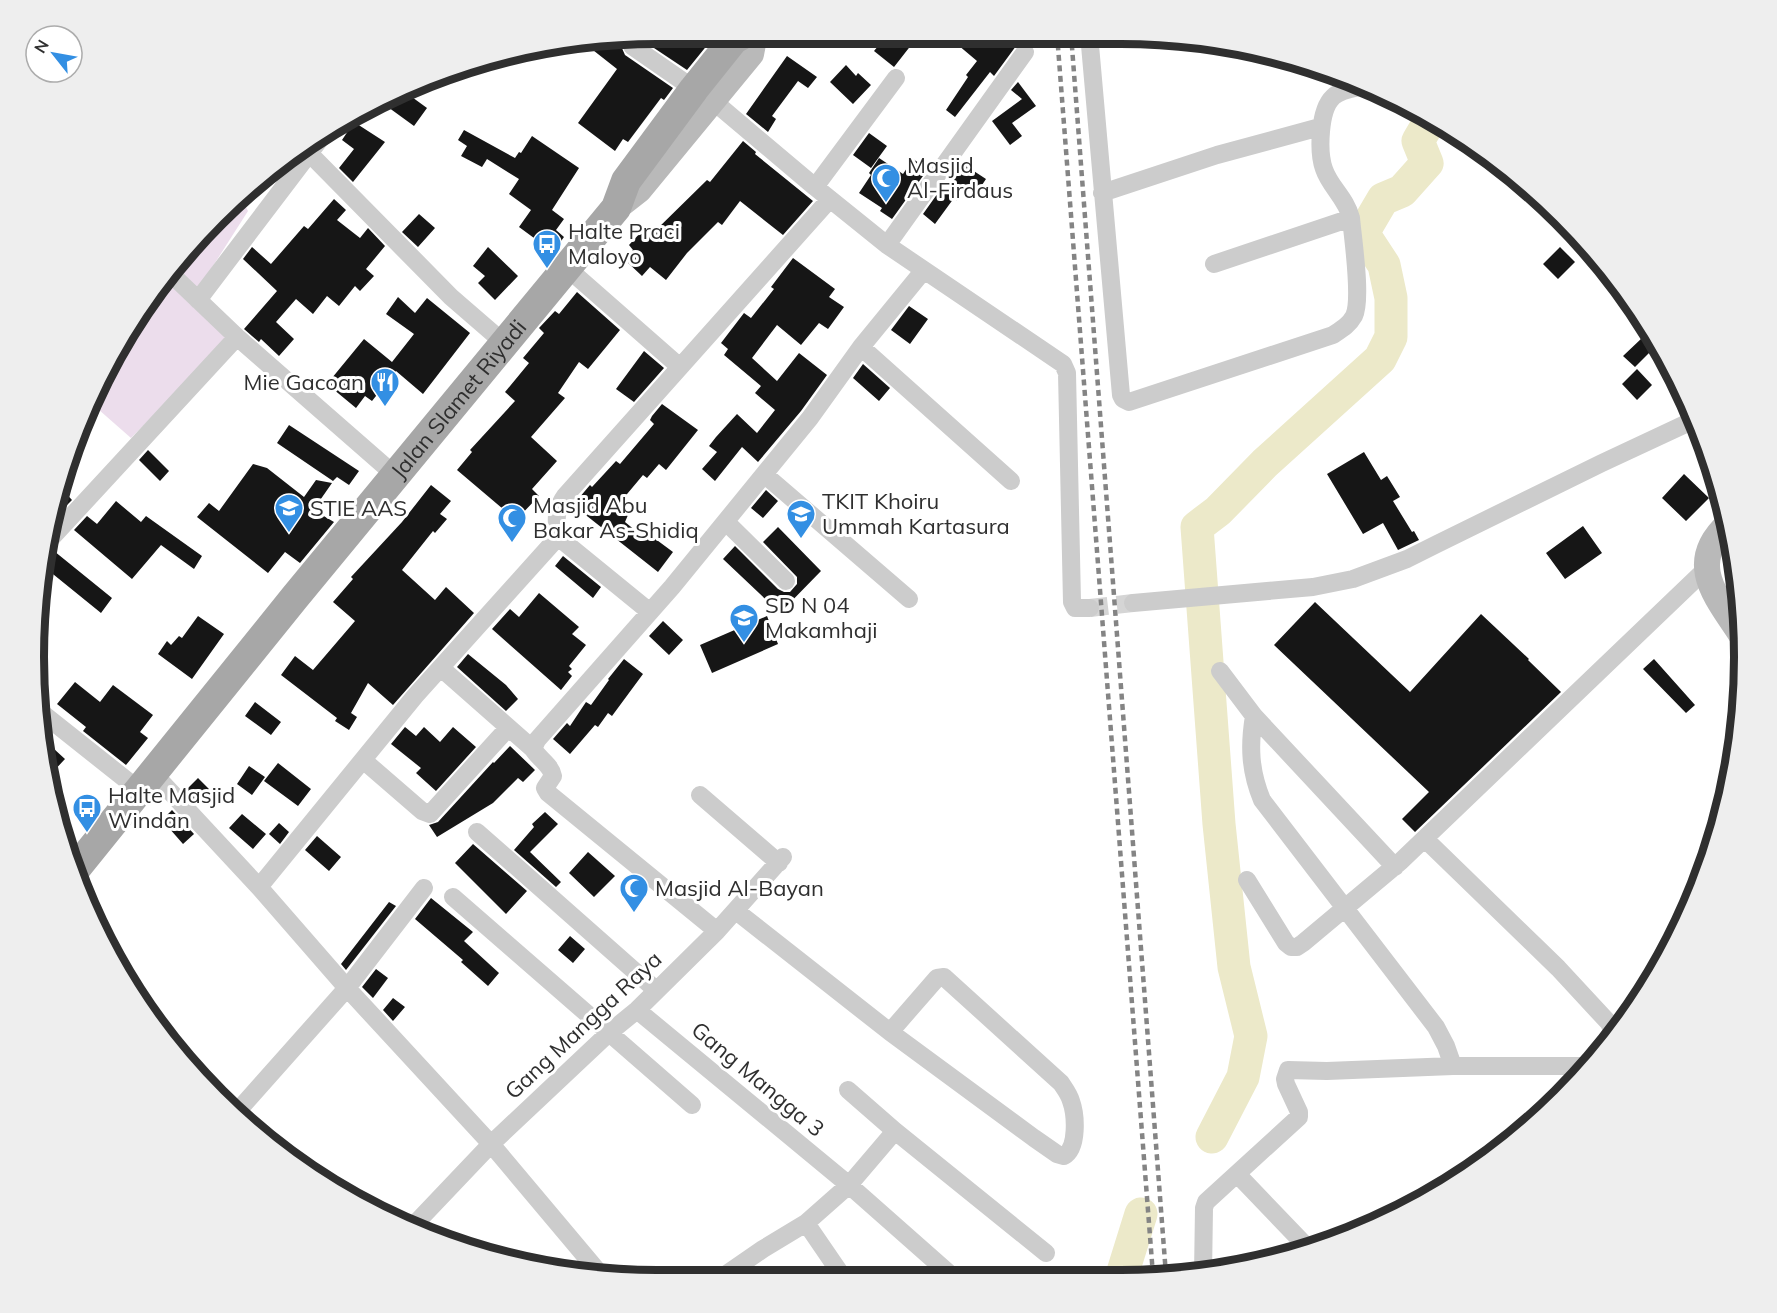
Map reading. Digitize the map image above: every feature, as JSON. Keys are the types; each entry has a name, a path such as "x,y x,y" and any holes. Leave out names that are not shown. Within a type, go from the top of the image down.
{"main road":[{"name":"Jalan Slamet Riyadi","path":"80,864 503,342 616,208 626,181 703,94 740,44"}],"street":[{"path":"1090,44 1121,395 1129,402 1333,335 1348,325 1355,314 1357,294 1351,218 1348,207 1324,171 1320,127 1328,102 1339,93 1354,89"},
{"path":"632,46 703,94 887,245 1066,368 1072,602 1075,608 1090,608"},
{"path":"887,245 1025,52"},
{"path":"815,187 896,78"},
{"path":"1102,193 1217,155 1320,127"},
{"path":"198,300 314,148"},
{"path":"310,154 451,297 503,342"},
{"path":"650,612 558,537 556,516 558,506 582,475 830,200"},
{"path":"1214,264 1351,218"},
{"path":"566,267 680,367"},
{"path":"533,749 537,740 650,612 765,475 861,347 924,270"},
{"path":"175,277 237,337 396,476"},
{"path":"56,533 237,337"},
{"path":"861,347 1011,481"},
{"path":"1133,603 1334,584 1371,573 1437,544 1687,423"},
{"path":"765,475 909,599"},
{"path":"726,522 786,581"},
{"path":"1721,533 1709,548 1705,562 1712,587 1732,620"},
{"path":"259,887 441,668 558,537"},
{"path":"1247,880 1286,944 1297,947 1303,943 1395,867 1706,569"},
{"path":"441,668 533,749 538,758 550,767 553,773 545,788 548,793 717,931"},
{"path":"1220,671 1254,716 1395,867"},
{"path":"47,716 146,781 259,887 347,988 491,1144 593,1266"},
{"path":"1254,716 1251,736 1252,768 1262,800 1436,1027 1453,1066"},
{"path":"363,760 422,811 430,814 508,728"},
{"name":"Gang Mangga Raya","path":"418,1221 491,1144 610,1032 637,1010 717,931 781,860 700,795"},
{"path":"477,832 656,990"},
{"path":"1425,839 1558,968 1611,1025"},
{"path":"241,1107 347,988 424,888"},
{"path":"453,897 692,1105"},
{"path":"736,911 890,1032 1057,1154 1064,1156 1070,1152 1074,1144 1072,1103 1061,1083 944,977 937,978 890,1032"},
{"name":"Gang Mangga 3","path":"637,1010 849,1185 945,1270"},
{"path":"1203,1264 1206,1202 1299,1117 1299,1112 1286,1084 1288,1070 1576,1066"},
{"path":"848,1090 1046,1253"},
{"path":"733,1270 806,1223 849,1185 895,1131"},
{"path":"1238,1175 1302,1242"},
{"path":"806,1223 838,1270"}],"shaded area":[{"path":"244,203 248,211 197,291 240,328 131,438 97,408 107,385 147,316 170,283 196,252"}],"building":[{"path":"648,44 708,44 687,70"},
{"path":"880,44 912,44 894,67 874,51"},
{"path":"957,44 1014,44 1016,46 994,76 990,72 955,117 946,110 968,77 966,75 977,61"},
{"path":"622,45 625,55 673,88 664,100 661,98 628,142 623,139 615,151 578,123 617,69 590,48"},
{"path":"787,56 817,77 808,88 798,81 772,116 776,119 768,132 746,114"},
{"path":"846,65 856,76 858,73 871,85 853,104 830,82"},
{"path":"1018,82 1036,106 1012,123 1022,136 1010,145 992,121 1022,99 1011,90"},
{"path":"410,96 427,108 414,126 387,106"},
{"path":"356,123 385,142 353,182 339,168 354,149 342,140"},
{"path":"464,130 515,158 532,136 579,168 552,210 564,219 556,230 564,237 553,252 519,227 531,210 509,194 519,179 487,159 482,167 461,156 467,146 458,140"},
{"path":"869,133 887,146 871,168 853,155"},
{"path":"743,141 756,152 755,154 813,201 783,235 740,201 722,225 718,222 687,253 666,280 650,267 642,276 624,259 633,250 629,245 641,232 645,237 651,231 653,233 707,180 710,182"},
{"path":"879,158 903,174 913,159 928,169 892,219 880,211 882,208 859,193"},
{"path":"960,162 986,179 976,194 967,188 957,201 954,198 935,224 923,214"},
{"path":"334,199 346,210 337,220 360,238 368,228 385,246 366,269 374,276 360,291 355,286 339,306 327,296 313,314 296,299 276,322 294,339 279,356 261,339 259,342 244,329 277,291 243,259 252,247 271,264 304,226 308,229"},
{"path":"419,214 435,228 418,247 402,232"},
{"path":"488,247 518,276 495,300 478,283 485,276 473,266"},
{"path":"1560,247 1575,262 1558,279 1543,264"},
{"path":"793,258 835,289 829,297 844,307 828,329 819,323 801,345 777,325 752,358 777,381 799,353 827,375 801,411 758,462 742,447 715,481 702,469 717,452 709,446 716,437 737,414 757,433 775,410 755,393 761,386 724,355 728,349 721,343 744,313 751,318 774,289 771,287"},
{"path":"577,292 620,330 588,369 579,362 558,393 565,398 531,437 557,461 532,489 539,496 516,520 457,470 472,452 470,450 515,401 505,392 529,363 523,358 544,333 539,328 555,311 559,314"},
{"path":"398,297 415,313 427,298 470,333 423,394 396,371 372,401 365,396 356,408 327,384 364,339 392,362 414,334 386,314"},
{"path":"909,306 928,319 910,344 891,330"},
{"path":"1642,338 1651,351 1635,367 1623,356"},
{"path":"644,351 664,368 634,402 616,389"},
{"path":"863,364 890,388 879,401 853,378"},
{"path":"1637,369 1652,385 1637,400 1622,384"},
{"path":"662,404 698,430 666,470 659,464 647,478 643,475 617,506 628,515 625,522 642,536 646,532 673,552 658,572 573,505 590,485 592,487 616,461 620,464 654,424 650,420"},
{"path":"289,425 359,471 349,485 337,477 333,481 277,443"},
{"path":"148,450 169,471 160,481 139,460"},
{"path":"1364,452 1381,480 1387,476 1400,497 1393,501 1419,540 1398,550 1383,523 1363,534 1327,474"},
{"name":"STIE AAS","path":"253,464 267,468 304,497 316,480 332,483 316,506 323,512 322,515 334,522 300,563 285,552 268,573 197,517 209,503 219,511"},
{"path":"1684,474 1709,498 1686,521 1662,498"},
{"path":"431,485 451,501 440,514 447,519 435,533 433,531 402,570 435,600 446,587 474,613 393,705 368,683 351,713 357,717 349,730 335,721 337,718 281,675 295,656 313,670 355,621 333,602 353,579 351,577 402,522"},
{"path":"766,490 778,501 763,518 751,508"},
{"path":"66,493 72,500 61,511"},
{"path":"116,501 141,522 146,516 202,556 194,569 161,545 132,579 74,530 87,516 97,524"},
{"path":"1583,526 1602,553 1565,579 1546,553"},
{"path":"778,527 821,571 780,613 723,559 735,546 778,589 790,592 797,584 797,577 763,542"},
{"path":"53,552 112,598 101,613 50,571"},
{"path":"563,556 601,587 593,598 555,566"},
{"path":"539,593 579,627 572,634 586,645 569,666 572,669 568,672 572,676 561,690 492,629 510,609 519,617"},
{"path":"1315,602 1410,692 1481,614 1561,692 1415,832 1402,819 1429,792 1274,645"},
{"path":"198,616 224,634 192,679 158,654 167,641 171,645 179,636 182,638"},
{"path":"767,616 778,644 712,673 700,645"},
{"path":"663,621 683,640 669,655 649,636"},
{"path":"468,654 506,685 518,699 506,711 457,667"},
{"path":"624,659 643,674 612,716 608,713 598,727 595,725 570,754 553,739 567,723 570,726 586,702 591,705"},
{"path":"1654,659 1695,705 1686,713 1643,669"},
{"path":"75,682 100,702 113,685 153,715 140,732 148,738 126,765 83,731 86,727 57,704"},
{"path":"255,702 281,722 271,735 245,716"},
{"path":"405,727 416,736 424,727 440,742 453,727 476,747 436,791 416,773 421,768 391,744"},
{"path":"50,746 65,759 54,771"},
{"path":"510,746 535,770 523,782 518,778 493,803 437,837 429,825 438,822"},
{"path":"278,763 311,789 298,806 264,781"},
{"path":"249,766 265,777 252,795 237,784"},
{"path":"198,778 209,789 195,802 185,791"},
{"path":"172,810 194,834 183,844 162,820"},
{"path":"545,812 558,824 530,852 561,882 556,887 514,850 534,827 532,824"},
{"path":"242,814 266,834 253,849 229,828"},
{"path":"279,823 289,832 280,844 269,834"},
{"path":"317,836 341,857 329,871 305,850"},
{"path":"473,844 527,891 506,914 455,863"},
{"path":"588,852 615,876 594,897 569,873"},
{"path":"431,898 473,932 464,941 499,973 488,986 461,962 463,960 415,919"},
{"path":"389,902 396,906 346,970 341,964"},
{"path":"570,936 585,949 573,963 558,950"},
{"path":"376,969 388,978 373,998 362,987"},
{"path":"393,998 405,1007 393,1021 383,1010"}],"waterway":[{"path":"1212,1137 1243,1077 1251,1036 1234,967 1219,824 1197,527 1218,511 1265,463 1380,359 1391,337 1391,298 1384,265 1363,233 1383,199 1402,191 1427,163 1418,141 1427,126"},
{"path":"1124,1270 1141,1214"}],"tunnel":[{"path":"1090,608 1133,603"}],"railway":[{"path":"1058,44 1152,1268"},
{"path":"1072,44 1165,1268"}],"place":[{"name":"Masjid Al-Firdaus","path":"886,204"},
{"name":"Halte Praci Maloyo","path":"547,270"},
{"name":"Mie Gacoan","path":"385,408"},
{"name":"STIE AAS","path":"289,534"},
{"name":"TKIT Khoiru Ummah Kartasura","path":"801,540"},
{"name":"Masjid Abu Bakar As-Shidiq","path":"512,544"},
{"name":"SD N 04 Makamhaji","path":"744,644"},
{"name":"Halte Masjid Windan","path":"87,834"},
{"name":"Masjid Al-Bayan","path":"634,914"}]}
